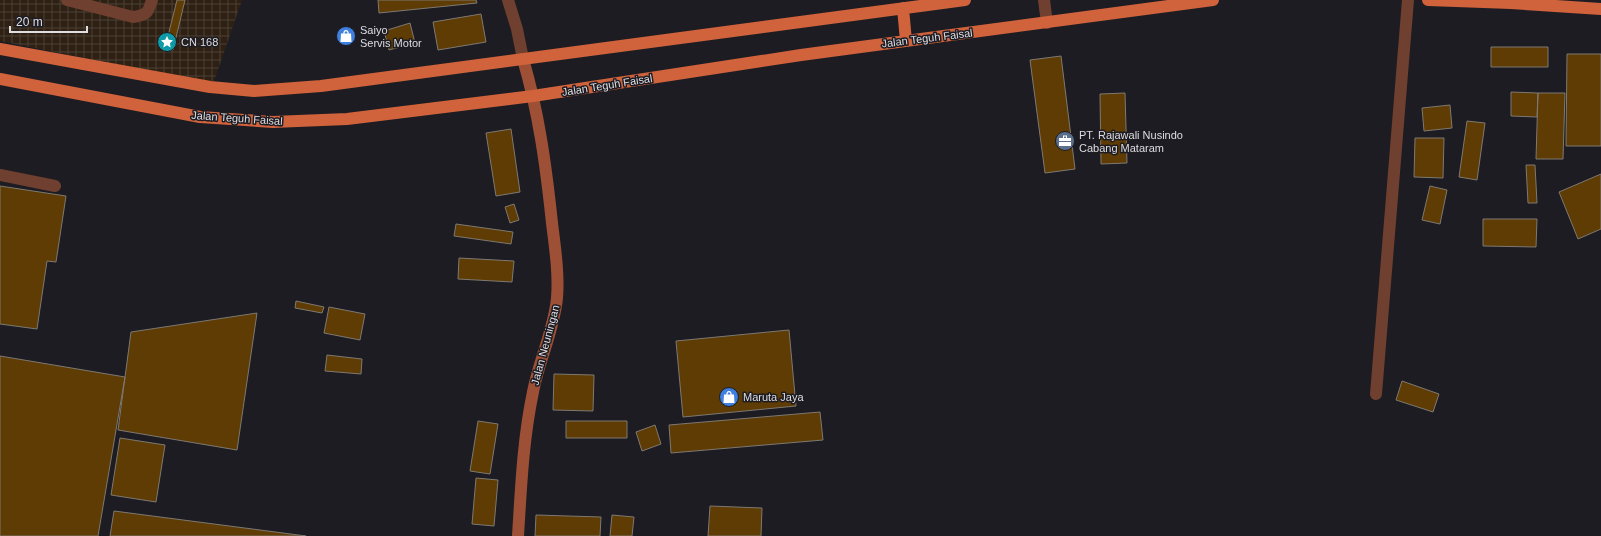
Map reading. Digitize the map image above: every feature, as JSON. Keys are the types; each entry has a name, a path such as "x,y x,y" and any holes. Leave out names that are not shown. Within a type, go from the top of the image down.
{"highway":[{"path":"0,49 210,87 254,91 321,86 523,60 765,27 798,21 965,0"},
{"name":"Jalan Teguh Faisal","path":"0,79 200,117 273,122 347,119 533,96 801,55 1214,0"},
{"path":"1428,0 1511,3 1601,9"},
{"path":"903,8 906,41"}],"main road":[{"name":"Jalan Neuningan","path":"518,536 524,449 528,419 540,362 554,316 558,282 545,159 533,96 523,60"}],"street":[{"path":"67,0 133,17 143,16 148,11 152,0"},
{"path":"508,0 517,29 523,60"},
{"path":"1044,0 1047,23"},
{"path":"1376,394 1408,0"},
{"path":"0,175 55,186"}],"shaded area":[{"path":"0,0 242,0 213,84 0,41"}],"building":[{"path":"177,0 185,0 173,50 165,48"},
{"path":"378,0 476,0 477,3 379,13"},
{"path":"481,14 486,42 438,50 433,22"},
{"path":"410,23 415,43 389,50 384,31"},
{"path":"1491,47 1548,47 1548,67 1491,67"},
{"path":"1567,54 1601,54 1601,146 1566,146"},
{"path":"1061,56 1075,169 1045,173 1030,60"},
{"path":"1511,92 1538,93 1537,117 1511,116"},
{"path":"1125,93 1127,163 1101,164 1100,94"},
{"path":"1538,93 1565,93 1563,159 1536,159"},
{"path":"1450,105 1452,128 1424,131 1422,108"},
{"path":"1467,121 1485,123 1477,180 1459,177"},
{"path":"511,129 520,192 496,196 486,133"},
{"path":"1415,138 1444,138 1443,178 1414,177"},
{"path":"1526,165 1535,165 1537,203 1528,203"},
{"path":"1601,174 1601,229 1578,239 1559,192"},
{"path":"0,186 66,196 56,262 47,261 37,329 0,324"},
{"path":"1430,186 1447,190 1440,224 1422,220"},
{"path":"514,204 519,220 510,223 505,207"},
{"path":"1483,219 1537,219 1536,247 1483,246"},
{"path":"456,224 513,232 511,244 454,236"},
{"path":"459,258 514,261 512,282 458,279"},
{"path":"296,301 324,307 322,313 295,308"},
{"path":"329,307 365,314 360,340 324,333"},
{"path":"257,313 237,450 118,430 131,332"},
{"path":"789,330 796,406 683,417 676,341"},
{"path":"327,355 362,359 361,374 325,371"},
{"path":"0,356 125,377 98,536 0,536"},
{"path":"554,374 594,375 593,411 553,410"},
{"path":"1402,381 1439,394 1433,412 1396,400"},
{"path":"820,412 823,440 671,453 669,425"},
{"path":"478,421 498,424 490,474 470,471"},
{"path":"566,421 627,421 627,438 566,438"},
{"path":"655,425 661,444 642,451 636,432"},
{"path":"120,438 165,445 156,502 111,495"},
{"path":"476,478 498,480 494,526 472,524"},
{"path":"710,506 762,508 761,536 708,536"},
{"path":"114,511 306,536 110,536"},
{"path":"536,515 601,517 600,536 535,536"},
{"path":"612,515 634,517 632,536 610,536"}],"place":[{"name":"Saiyo Servis Motor","path":"346,36"},
{"name":"CN 168","path":"167,42"},
{"name":"PT. Rajawali Nusindo Cabang Mataram","path":"1065,141"},
{"name":"Maruta Jaya","path":"729,397"}]}
